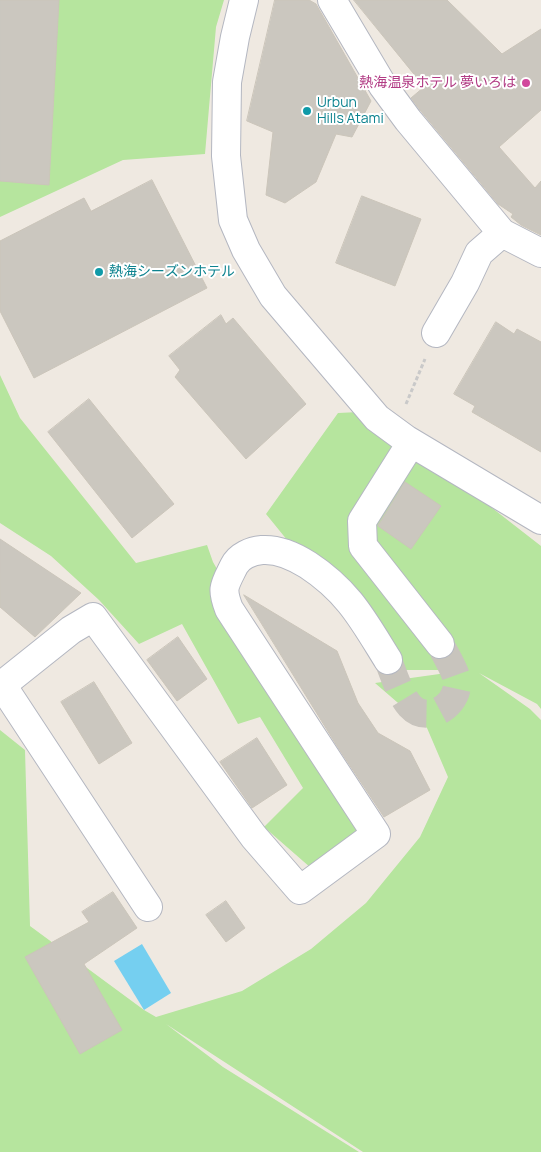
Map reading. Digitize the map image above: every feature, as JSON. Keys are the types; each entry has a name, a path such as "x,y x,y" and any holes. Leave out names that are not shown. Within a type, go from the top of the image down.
{"street":[{"path":"244,0 227,82 226,156 233,220 246,250 274,296 377,418 403,437 541,520"},
{"path":"332,0 383,86 408,120 502,232 541,253"},
{"path":"436,334 480,253 502,232"},
{"path":"403,437 362,521 362,546 440,644"},
{"path":"148,907 2,685 71,630 93,617 104,629 254,837 300,890 376,834 229,609 223,594 226,581 236,562 251,551 273,550 300,559 327,577 344,594 357,610 388,660"}],"path":[{"path":"403,437 436,334"}],"green space":[{"path":"0,0 224,0 216,27 205,154 123,160 0,217"},
{"path":"0,375 20,418 136,563 207,545 213,562 374,845 311,868 264,827 303,788 260,717 238,724 182,624 139,644 99,600 51,556 0,523"},
{"path":"359,412 451,476 541,546 541,709 537,704 479,673 530,709 541,720 541,1152 363,1152 166,1024 223,1067 359,1152 0,1152 0,730 25,750 30,926 156,1017 242,991 311,949 366,903 420,837 448,777 427,728 375,683 468,670 380,670 322,583 266,514 338,413"}],"water":[{"path":"142,944 171,993 144,1010 114,961"}],"building":[{"path":"0,0 59,0 49,185 0,181"},
{"name":"Urbun Hills Atami","path":"275,0 309,0 316,4 371,101 352,137 336,134 316,182 285,203 266,195 273,132 247,121"},
{"path":"354,0 447,0 502,54 541,29 541,110 499,147 535,188 541,181 541,235 521,225 511,217 513,214 498,204 420,110 411,98 424,87"},
{"name":"熱海シーズンホテル","path":"152,180 207,288 34,378 0,311 0,241 84,198 91,211"},
{"path":"362,196 421,219 395,286 336,263"},
{"path":"221,315 226,324 233,318 306,404 246,459 175,377 180,370 169,356"},
{"path":"496,322 514,334 517,329 541,342 541,452 472,412 475,406 454,394"},
{"path":"89,399 174,504 132,538 48,432"},
{"path":"405,482 441,506 411,549 378,526"},
{"path":"0,539 81,593 35,637 0,607"},
{"path":"244,595 337,651 358,703 378,733 410,751 430,790 384,817 337,746"},
{"path":"178,637 207,679 177,701 147,660"},
{"path":"94,682 132,743 99,764 61,702"},
{"path":"257,738 287,785 252,808 220,762"},
{"path":"113,892 137,928 84,964 122,1030 80,1054 25,957 89,922 82,912"},
{"path":"226,901 245,928 226,942 206,915"}],"tunnel":[{"path":"388,660 400,690 410,706 417,712 425,714 434,713 448,704 457,689 456,676 440,644"}],"place":[{"name":"熱海温泉ホテル 夢いろは","path":"526,83"},
{"name":"Urbun Hills Atami","path":"307,111"},
{"name":"熱海シーズンホテル","path":"99,272"}]}
